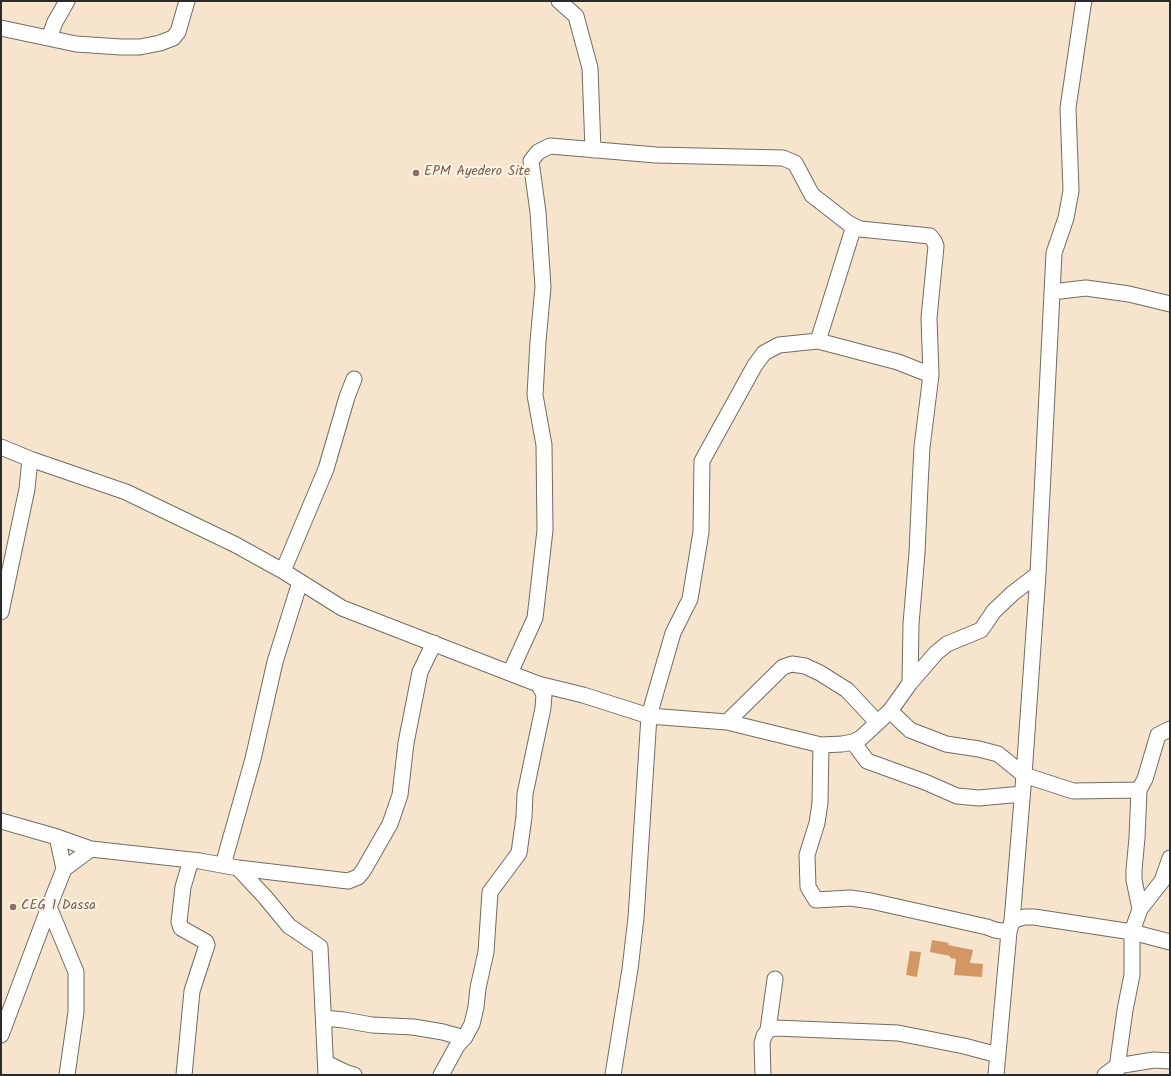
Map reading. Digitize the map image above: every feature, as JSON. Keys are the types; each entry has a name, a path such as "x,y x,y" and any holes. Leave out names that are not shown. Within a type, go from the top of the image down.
{"street":[{"path":"49,38 55,22 66,1"},
{"path":"1,28 76,44 140,47 160,43 173,38 178,32 188,1"},
{"path":"559,1 576,16 590,68 593,150"},
{"path":"996,1075 1024,775 1038,574 1054,253 1066,218 1071,191 1068,108 1082,6 1084,1"},
{"path":"510,673 535,618 545,530 544,445 535,395 543,287 538,212 531,161 538,152 550,146 656,155 783,158 795,163 812,195 848,223 860,229 930,236 934,241 936,246 929,318 932,375 922,446 917,553 911,624 910,683"},
{"path":"818,341 854,226"},
{"path":"1052,292 1086,288 1129,294 1170,304"},
{"path":"613,1075 630,969 636,918 649,716 673,633 690,599 701,532 702,461 755,364 764,353 779,345 818,341 898,362 932,375"},
{"path":"283,571 326,469 347,397 354,379"},
{"path":"1,447 30,459 126,492 236,545 283,571 342,608 493,665 538,684 582,695 649,716 727,722 821,745 842,744 853,742 860,738 890,711 910,683 936,653 947,644 981,630 994,611 1013,593 1038,574"},
{"path":"1,612 27,489 30,459"},
{"path":"223,865 253,759 275,662 300,582"},
{"path":"1,821 57,837 91,850 191,860 238,868 348,881 358,877 390,824 400,795 406,743 420,672 434,643"},
{"path":"727,722 783,667 792,664 805,666 847,690 878,722"},
{"path":"441,1075 457,1046 464,1038 472,1024 486,952 490,892 519,853 524,817 525,794 543,708 544,694 538,684"},
{"path":"890,711 910,730 946,744 998,754 1024,775 1073,791 1139,790"},
{"path":"1140,909 1134,880 1139,790 1146,779 1158,735 1170,729"},
{"path":"853,742 868,761 925,782 957,796 978,798 1022,794"},
{"path":"821,745 820,803 818,823 807,855 808,887 816,900 850,898 871,901 995,930 1011,927 1024,917 1034,917 1132,932 1170,942"},
{"path":"57,837 64,869"},
{"path":"1,1036 64,869 91,850"},
{"path":"1116,1071 1132,975 1132,932 1140,909 1162,881 1170,858"},
{"path":"184,1075 192,991 207,945 206,942 181,928 179,922 182,887 191,860"},
{"path":"238,868 289,926 320,947 326,1069 354,1075"},
{"path":"49,906 76,972 76,1012 67,1075"},
{"path":"763,1075 762,1044 764,1036 768,1030 775,979"},
{"path":"324,1018 372,1025 413,1027 443,1032 464,1038"},
{"path":"768,1030 775,1028 898,1033 964,1046 998,1055"},
{"path":"1104,1075 1154,1060 1170,1061"}],"building":[{"path":"932,940 973,950 970,963 983,964 982,977 954,975 956,959 950,958 950,956 930,952"},
{"path":"910,951 921,952 917,977 906,975"}],"place":[{"name":"EPM Ayedero Site","path":"416,173"},
{"name":"CEG 1 Dassa","path":"13,907"}]}
